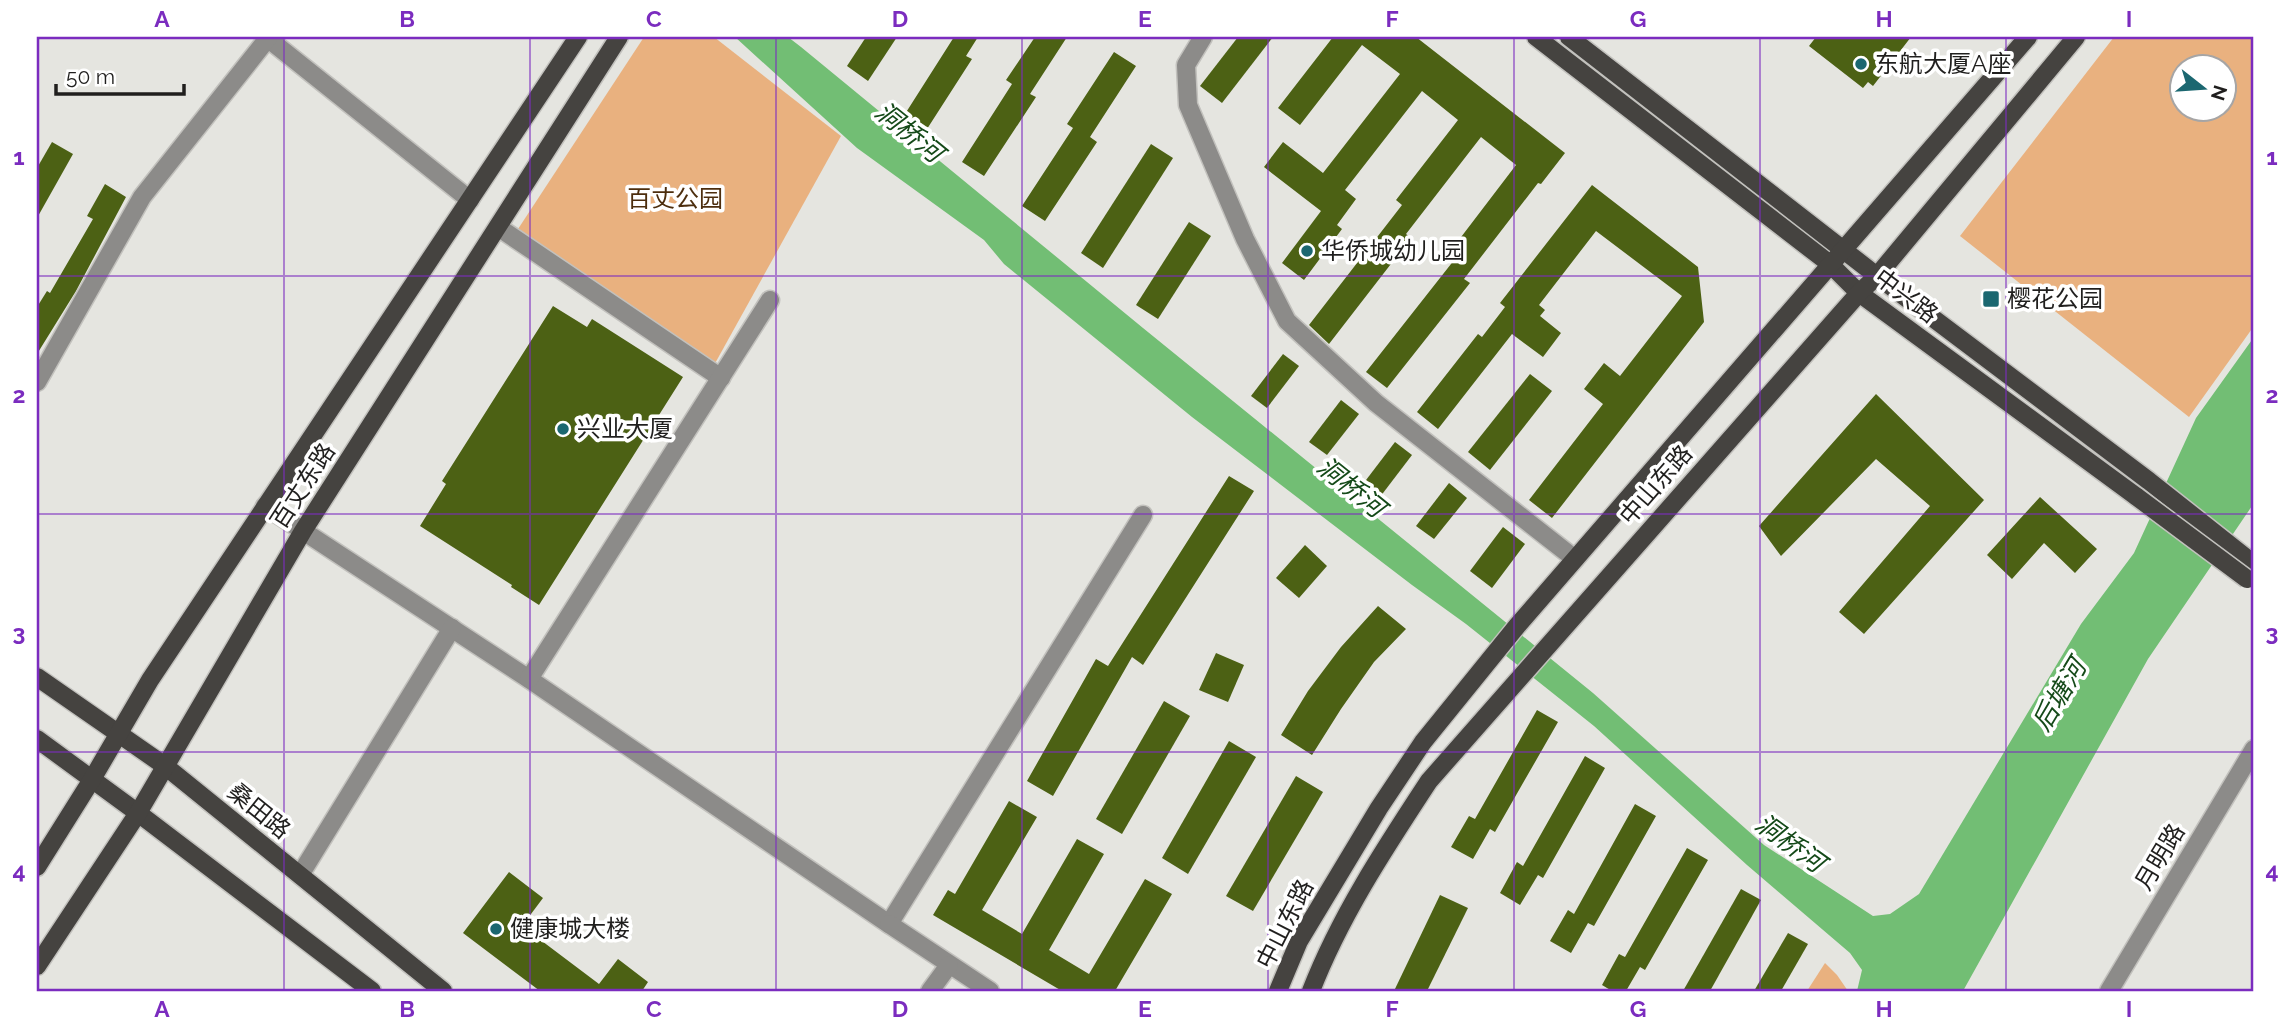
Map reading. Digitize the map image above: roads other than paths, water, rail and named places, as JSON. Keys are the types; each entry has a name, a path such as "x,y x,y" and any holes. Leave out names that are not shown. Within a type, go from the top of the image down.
{"main road":[{"name":"百丈东路","path":"37,867 150,680 578,37"},
{"name":"百丈东路","path":"39,963 138,813 303,531 619,37"},
{"name":"中兴路","path":"1535,37 1830,264 1858,293 2137,497 2252,575"},
{"name":"中兴路","path":"1569,37 1877,276 2149,481 2252,575"},
{"name":"中山东路","path":"1278,991 1299,941 1379,808 1423,742 1517,626 2028,37"},
{"name":"中山东路","path":"1311,991 1321,966 1377,860 1429,781 1858,293 1877,276 2076,37"},
{"name":"桑田路","path":"37,677 165,766 443,991"},
{"path":"37,739 372,991"}],"street":[{"path":"37,382 142,197 267,37 470,200"},
{"path":"1203,37 1186,65 1188,105 1245,239 1287,321 1376,403 1575,559"},
{"path":"498,227 721,378"},
{"path":"529,679 770,300"},
{"path":"265,506 529,679 990,991"},
{"path":"889,924 1143,515"},
{"path":"300,876 452,628"},
{"name":"月明路","path":"2109,991 2254,748"},
{"path":"930,991 949,965"}],"water":[{"name":"后塘河","path":"735,37 788,37 801,47 1593,693 1764,845 1873,916 1890,914 1919,894 2081,624 2134,553 2196,418 2254,337 2254,503 2148,659 1963,991 1857,991 1862,970 1850,953 1747,865 1594,726 1466,624 1192,417 1004,264 984,240 857,148"}],"place":[{"name":"东航大厦A座","path":"1861,64"},
{"name":"华侨城幼儿园","path":"1307,251"},
{"name":"樱花公园","path":"1991,299"},
{"name":"兴业大厦","path":"563,429"},
{"name":"健康城大楼","path":"496,929"}],"water label":[{"name":"洞桥河","path":"909,132"},
{"name":"洞桥河","path":"1351,487"},
{"name":"洞桥河","path":"1790,843"}],"park label":[{"name":"百丈公园","path":"675,199"}]}
